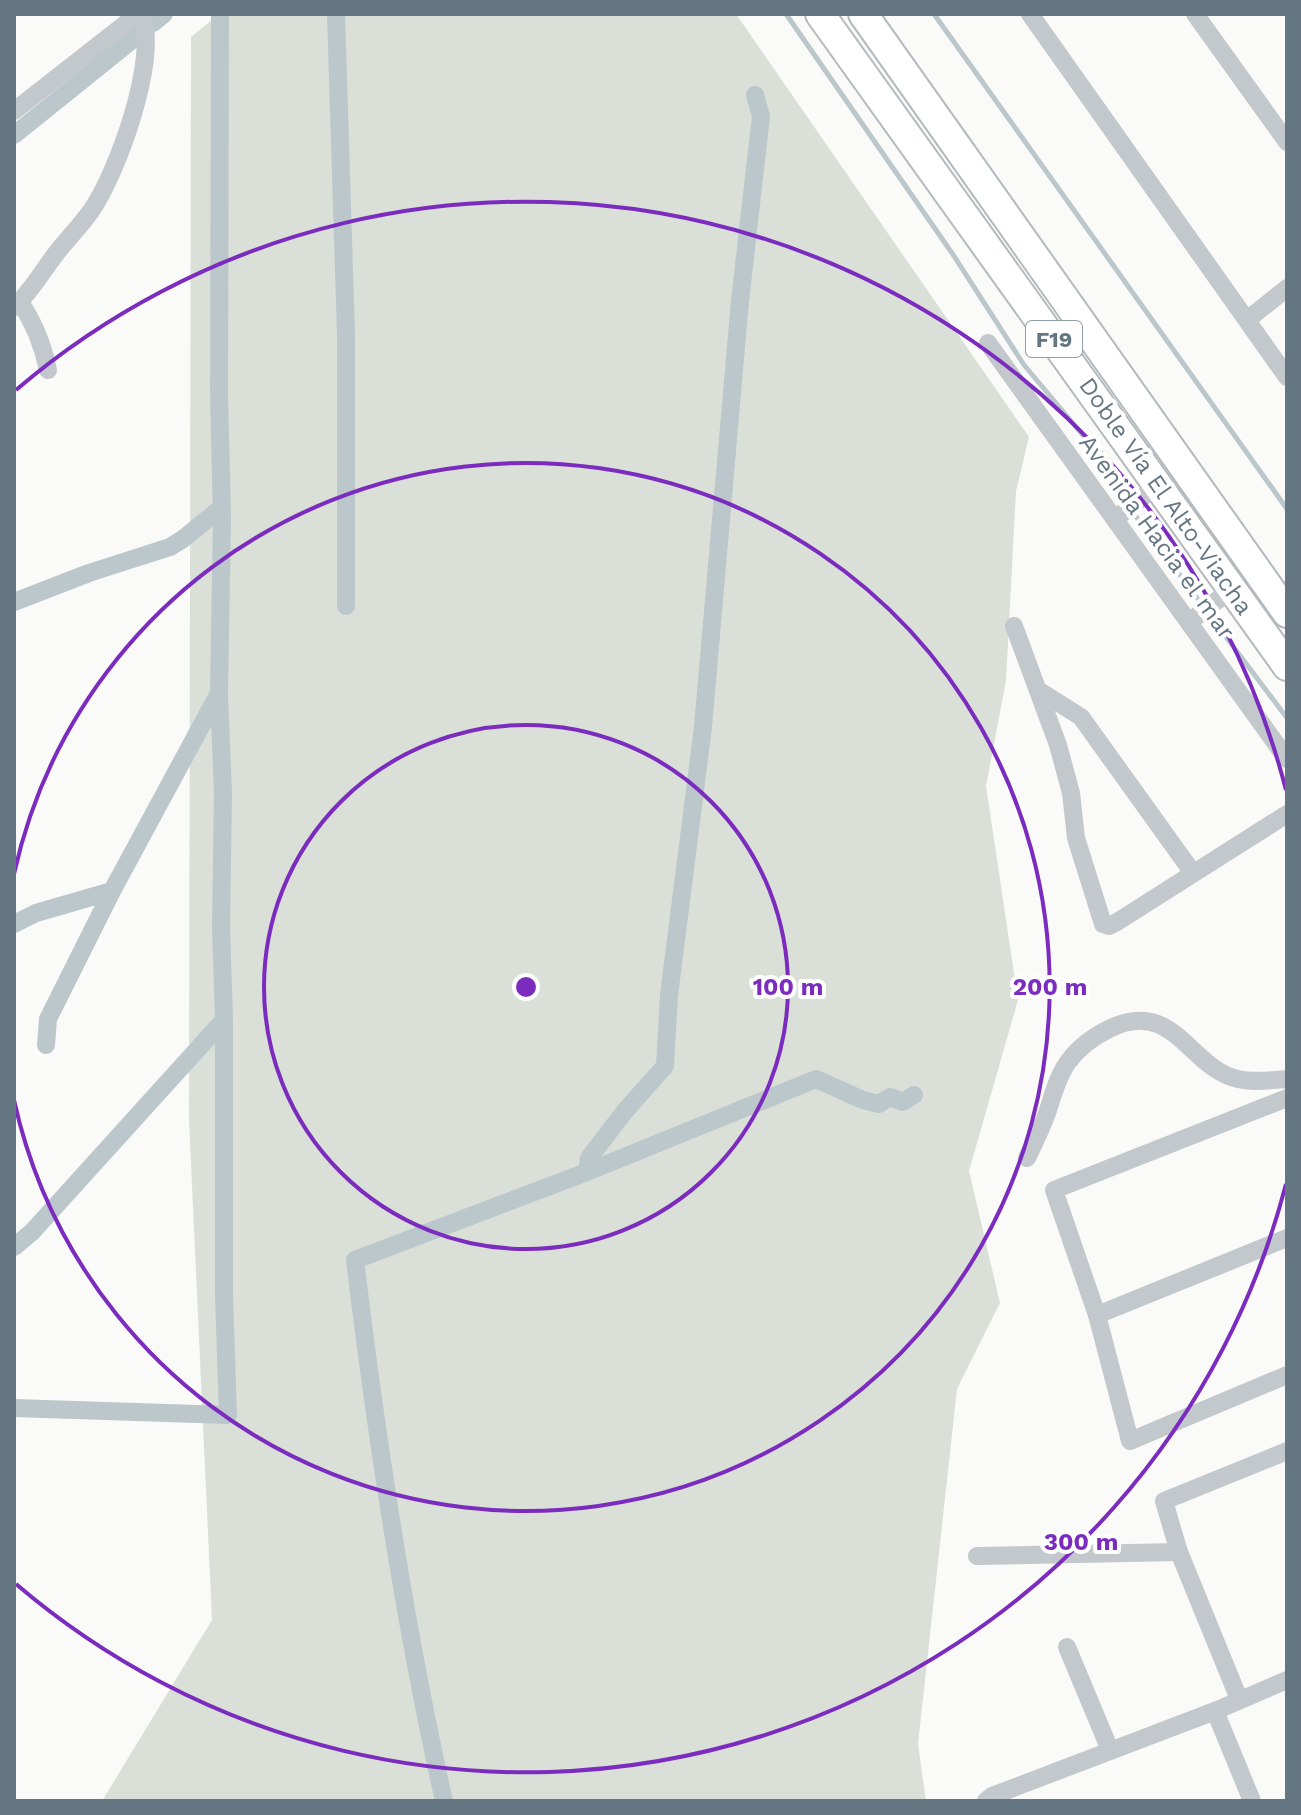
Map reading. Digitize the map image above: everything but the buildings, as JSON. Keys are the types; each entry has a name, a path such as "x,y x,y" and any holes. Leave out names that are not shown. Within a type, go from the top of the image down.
{"highway":[{"name":"Doble Vía El Alto-Viacha","path":"820,14 1287,666"},
{"name":"Doble Vía El Alto-Viacha","path":"863,14 1287,613"}],"street":[{"path":"14,111 139,14 146,24 147,38 142,73 129,128 114,171 91,211 17,304 32,320 48,370"},
{"path":"1030,14 1287,377"},
{"path":"1195,14 1287,142"},
{"path":"1247,320 1287,288"},
{"name":"Avenida Hacia el mar","path":"988,343 1287,759"},
{"path":"1115,519 1158,485"},
{"path":"1189,622 1232,589"},
{"path":"1014,626 1058,745 1071,793 1076,838 1103,924 1109,926 1117,922 1287,814"},
{"path":"1038,690 1081,717 1193,873"},
{"path":"1027,1158 1068,1062 1093,1037 1116,1026 1134,1021 1168,1028 1217,1070 1238,1079 1287,1079"},
{"path":"1287,1098 1054,1190 1097,1315 1130,1441 1287,1375"},
{"path":"1097,1315 1287,1238"},
{"path":"1239,1699 1179,1552 1164,1501 1287,1451"},
{"path":"977,1556 1179,1552"},
{"path":"1067,1647 1110,1750"},
{"path":"986,1801 992,1796 1215,1711 1287,1680"},
{"path":"1215,1711 1252,1801"}],"shaded area":[{"path":"219,14 736,14 1029,437 1016,491 1006,681 986,786 1018,1000 969,1171 1000,1303 957,1389 918,1744 926,1801 102,1801 212,1620 189,1120 191,37"}],"waterway":[{"path":"153,23 164,14"},
{"path":"14,924 36,913 112,891 219,693 222,517 219,394 220,14"},
{"path":"336,14 346,335 346,606"},
{"path":"786,14 954,256 1024,365 1082,434 1121,496"},
{"path":"934,14 1287,509"},
{"path":"14,135 142,32"},
{"path":"587,1172 589,1158 665,1066 669,995 703,727 740,301 761,116 755,95"},
{"path":"14,602 89,573 170,547 221,508"},
{"path":"1131,510 1197,598"},
{"path":"1214,621 1287,718"},
{"path":"14,1408 228,1415 221,927 223,792 219,696"},
{"path":"46,1045 48,1019 112,891"},
{"path":"14,1247 32,1232 224,1020"},
{"path":"444,1801 416,1667 393,1532 355,1260 587,1172 816,1079 879,1104 890,1097 903,1102 914,1095"}]}
